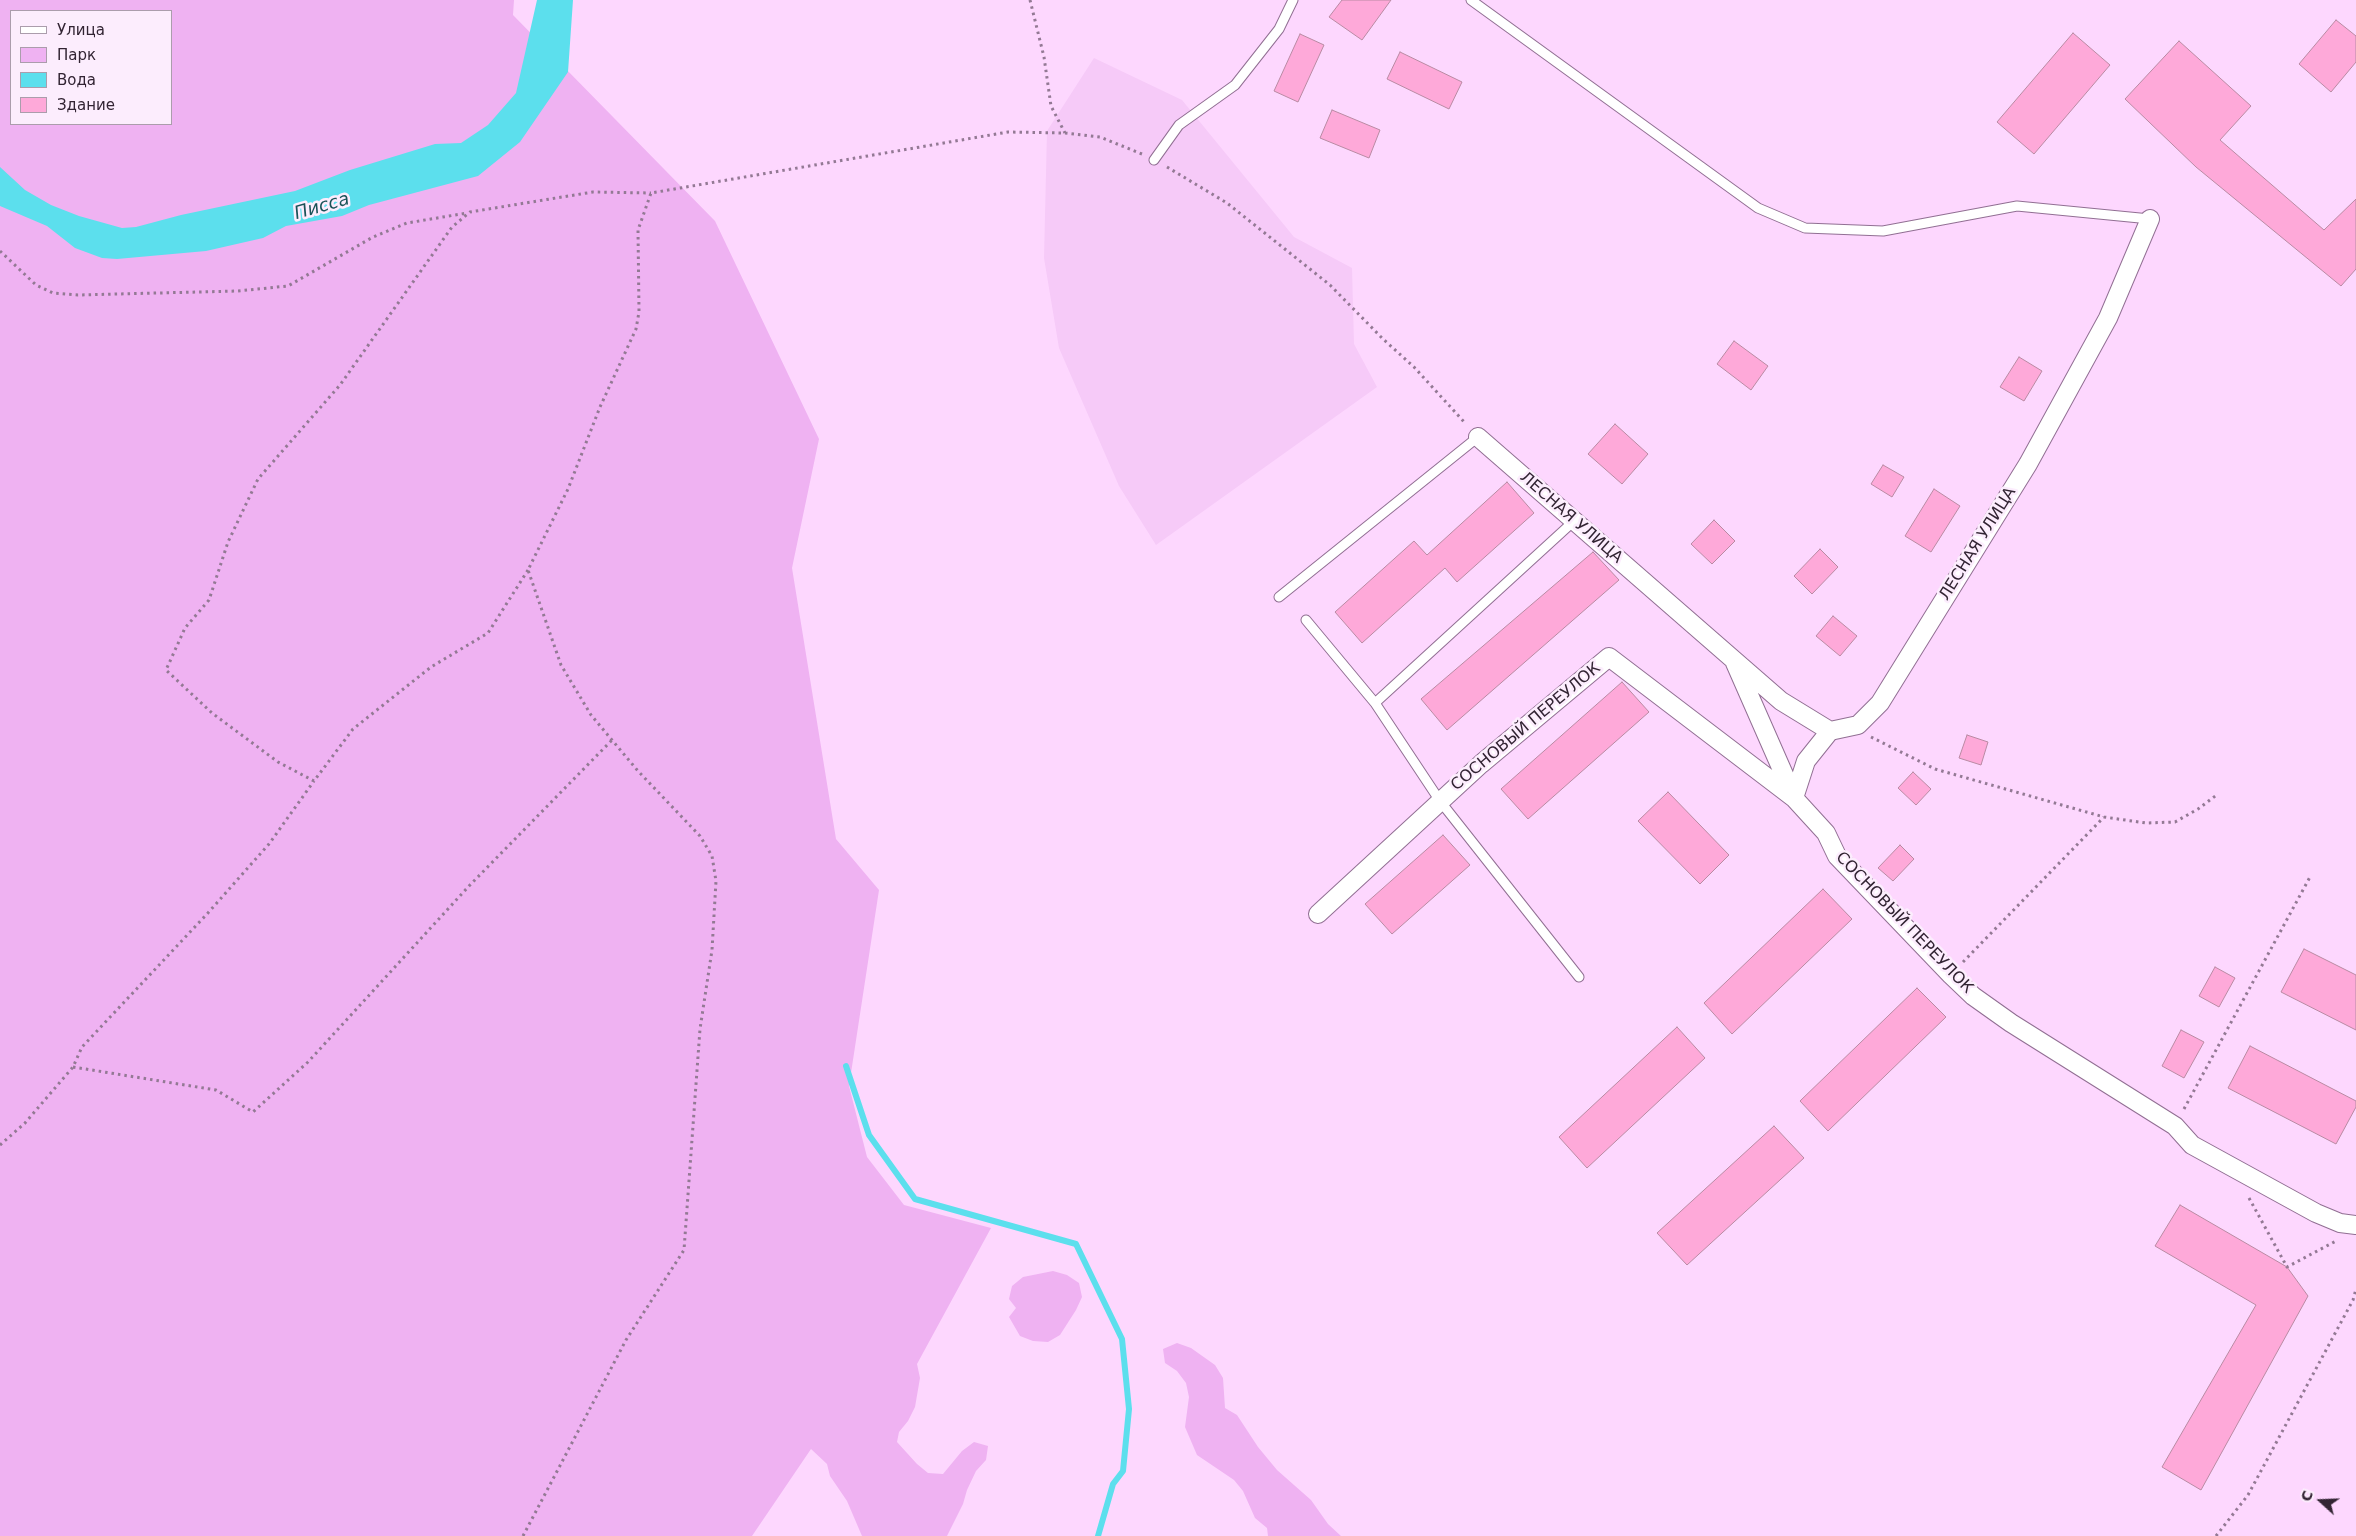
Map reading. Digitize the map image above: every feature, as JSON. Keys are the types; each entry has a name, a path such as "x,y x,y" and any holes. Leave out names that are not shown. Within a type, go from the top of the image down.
{"street":[{"name":"ЛЕСНАЯ УЛИЦА","path":"1858,725 1880,703 2028,464 2108,318 2150,219"},
{"name":"ЛЕСНАЯ УЛИЦА","path":"1478,438 1782,701 1830,730"},
{"name":"СОСНОВЫЙ ПЕРЕУЛОК","path":"1318,914 1480,764 1609,656 1794,798 1826,833 1837,856 1973,996 2011,1023 2174,1126 2192,1145 2316,1213 2340,1224 2356,1225"},
{"name":"ЛЕСНАЯ УЛИЦА","path":"1732,658 1794,798"},
{"path":"1794,798 1806,761 1830,730 1858,725"}],"lane":[{"path":"1154,160 1179,125 1235,86 1279,29 1293,0"},
{"path":"1471,0 1758,208 1806,228 1883,231 2017,206 2150,219"},
{"path":"1279,598 1478,438"},
{"path":"1375,703 1574,521"},
{"path":"1306,620 1375,703 1440,801 1579,977"}],"path":[{"path":"1030,0 1044,57 1051,106 1065,133"},
{"path":"0,251 36,285 53,293 78,295 238,291 288,286 373,236 407,223 593,192 651,193 1008,132 1065,133 1100,137 1154,160 1227,203 1330,285 1383,339 1414,367 1478,438"},
{"path":"0,1145 25,1124 73,1067 82,1047 207,914 269,844 353,729 431,667 488,633 528,570 568,489 600,407 636,329 639,312 638,230 651,193"},
{"path":"314,781 278,762 212,713 166,670 185,628 209,600 228,542 258,478 340,386 452,227 470,212"},
{"path":"522,1536 626,1340 684,1250 700,1029 712,950 716,881 712,856 700,836 591,715 561,665 528,570"},
{"path":"1858,725 1875,740 1935,769 2104,817 2146,822 2175,822 2198,809 2218,794"},
{"path":"73,1067 216,1090 253,1112 308,1062 469,886 612,740"},
{"path":"1951,975 2104,817"},
{"path":"2174,1126 2310,877"},
{"path":"2232,1167 2287,1267 2339,1239"},
{"path":"2216,1536 2248,1495 2353,1300 2356,1289"}],"shaded area":[{"path":"1094,58 1182,100 1294,237 1352,268 1354,344 1377,387 1156,545 1119,486 1059,348 1044,258 1047,131"}],"green space":[{"path":"0,0 514,0 513,15 715,221 819,439 792,568 836,839 879,890 849,1086 867,1157 904,1205 991,1228 917,1364 920,1378 915,1407 908,1421 899,1432 897,1442 928,1473 943,1474 962,1451 974,1442 988,1446 986,1460 976,1471 963,1504 947,1536 862,1536 847,1501 830,1476 827,1464 811,1449 752,1536 0,1536"},
{"path":"1053,1271 1067,1275 1079,1283 1082,1297 1076,1310 1060,1335 1048,1342 1033,1341 1020,1336 1009,1317 1016,1308 1009,1299 1012,1286 1023,1277"},
{"path":"1177,1343 1191,1348 1215,1365 1223,1378 1225,1408 1237,1415 1258,1447 1277,1470 1311,1500 1328,1524 1341,1536 1268,1536 1267,1528 1255,1518 1243,1491 1234,1480 1197,1455 1185,1427 1189,1397 1186,1383 1177,1371 1165,1363 1163,1349"}],"water":[{"name":"Писса","path":"537,0 573,0 568,72 520,142 478,176 369,205 342,216 286,226 263,238 206,251 117,259 102,258 75,248 47,226 0,206 0,167 25,190 51,205 79,216 122,228 136,227 181,215 295,191 350,170 435,144 461,143 488,125 516,93"}],"building":[{"path":"1342,0 1391,0 1362,40 1329,17"},
{"path":"2336,20 2356,36 2356,62 2331,92 2299,64"},
{"path":"2073,33 2110,65 2034,154 1997,122"},
{"path":"1300,34 1324,45 1298,102 1274,91"},
{"path":"2179,41 2251,106 2220,140 2324,230 2356,199 2356,269 2341,286 2196,167 2125,99"},
{"path":"1400,52 1462,82 1449,109 1387,79"},
{"path":"1332,110 1380,130 1369,158 1320,138"},
{"path":"1734,341 1768,366 1751,390 1717,364"},
{"path":"2019,357 2042,371 2024,401 2000,387"},
{"path":"1615,424 1648,454 1622,484 1588,454"},
{"path":"1883,465 1904,477 1892,497 1871,484"},
{"path":"1507,482 1534,513 1457,582 1445,568 1362,643 1335,612 1414,541 1427,555"},
{"path":"1934,489 1960,506 1931,552 1905,536"},
{"path":"1714,520 1735,541 1712,564 1691,544"},
{"path":"1820,549 1838,567 1812,594 1794,576"},
{"path":"1593,552 1619,580 1447,730 1421,699"},
{"path":"1833,616 1857,636 1840,656 1816,636"},
{"path":"1622,682 1649,712 1528,819 1501,789"},
{"path":"1967,735 1988,742 1981,765 1959,758"},
{"path":"1913,772 1931,789 1916,805 1898,788"},
{"path":"1668,792 1729,855 1700,884 1638,821"},
{"path":"1443,835 1470,865 1392,934 1365,904"},
{"path":"1900,845 1914,859 1893,881 1878,868"},
{"path":"1823,889 1852,919 1732,1034 1704,1003"},
{"path":"2304,949 2356,975 2356,1030 2281,992"},
{"path":"2215,967 2235,978 2219,1007 2199,996"},
{"path":"1917,988 1946,1017 1828,1131 1800,1101"},
{"path":"1677,1027 1705,1058 1587,1168 1559,1137"},
{"path":"2181,1030 2204,1042 2184,1078 2162,1066"},
{"path":"2250,1046 2356,1101 2356,1107 2336,1144 2228,1088"},
{"path":"1774,1126 1804,1158 1687,1265 1657,1233"},
{"path":"2180,1205 2287,1267 2308,1296 2201,1490 2162,1467 2256,1305 2155,1246"}],"waterway":[{"path":"846,1066 869,1135 915,1199 1076,1244 1122,1339 1129,1409 1123,1471 1113,1484 1098,1536"}]}
